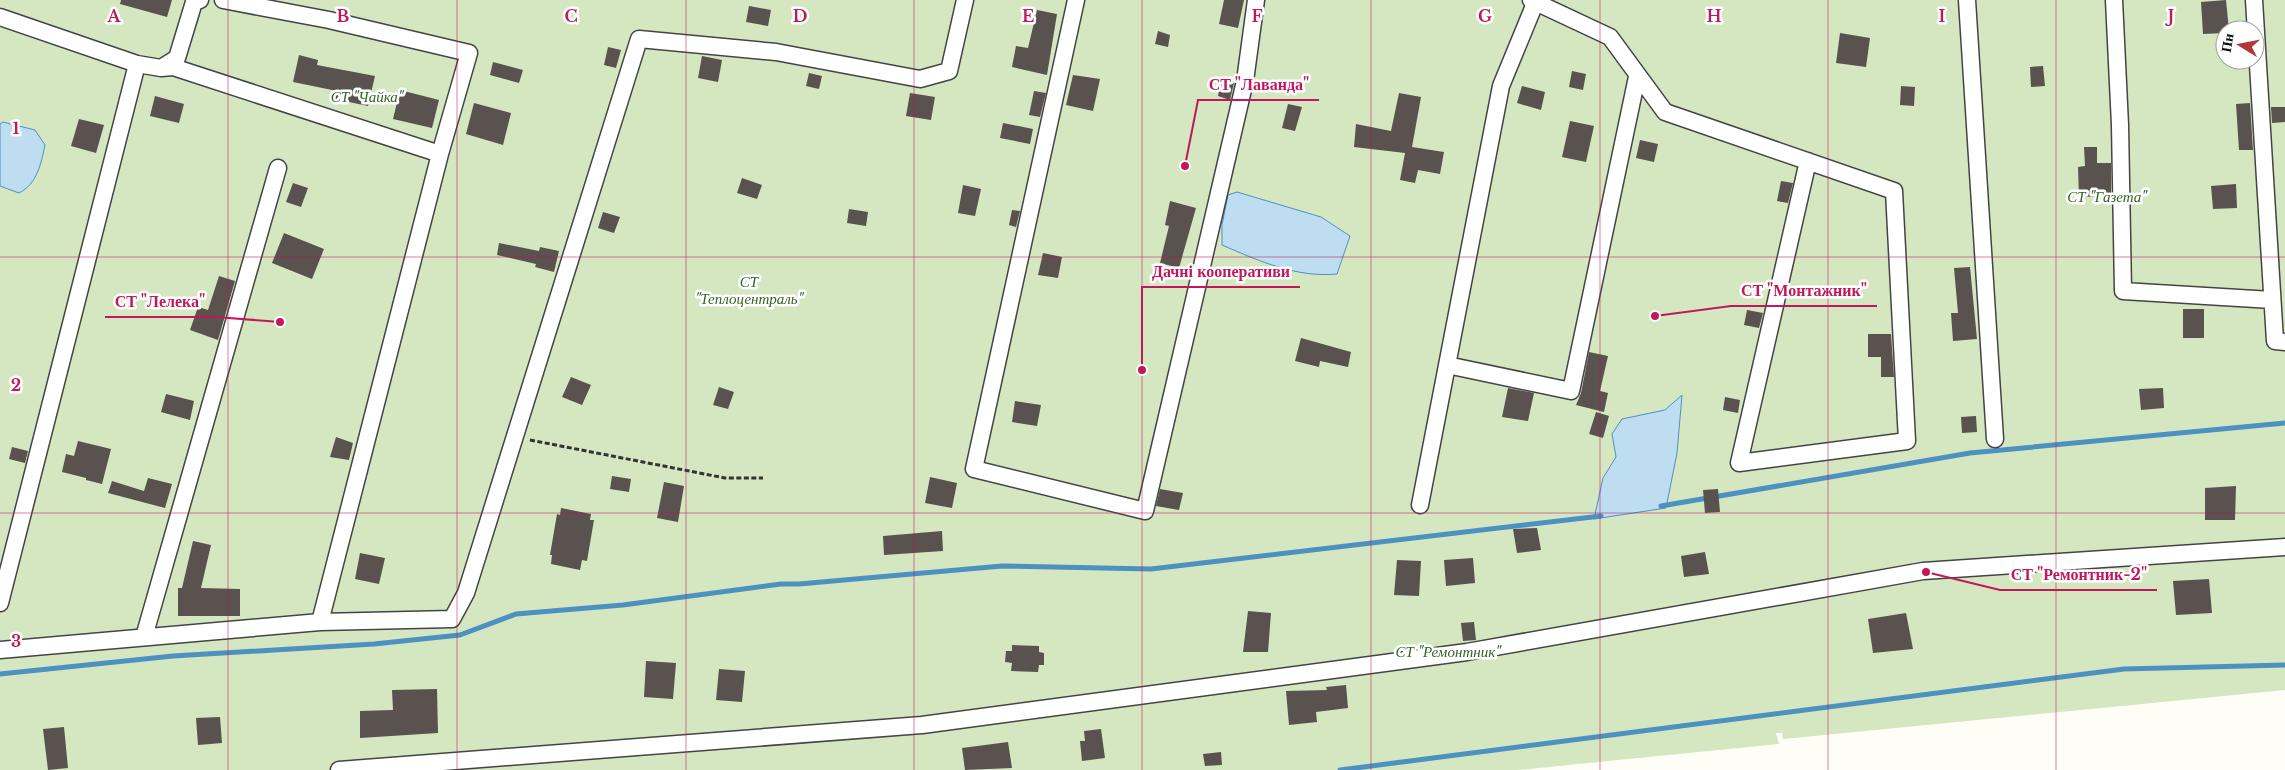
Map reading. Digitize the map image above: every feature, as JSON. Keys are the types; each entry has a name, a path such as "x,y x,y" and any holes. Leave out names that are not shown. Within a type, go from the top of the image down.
{"street":[{"path":"161,68 177,58 194,2 200,0"},
{"path":"222,0 329,20 469,53 440,154 320,622"},
{"path":"0,650 320,622 452,619 466,593 639,39 776,52 920,79 949,71 965,0"},
{"path":"1076,0 974,469 1146,511 1245,81 1256,0"},
{"path":"1967,0 1995,439"},
{"path":"2114,0 2120,125 2123,291 2272,300"},
{"path":"2254,0 2275,341 2285,342"},
{"path":"1420,505 1501,86 1534,1 1610,37 1637,77 1665,112 1808,161 1894,191 1907,441 1739,463 1808,161"},
{"path":"0,17 137,64 161,68 173,67 440,154"},
{"path":"0,603 137,64"},
{"path":"1447,365 1571,390 1637,77"},
{"path":"144,637 278,168"},
{"path":"339,770 922,725 1467,652 1923,571 2285,547"}],"path":[{"path":"515,436 725,478 763,478"}],"green space":[{"path":"0,0 2285,0 2285,690 1783,739 1782,733 1776,733 1779,744 1518,770 0,770"}],"water":[{"path":"3,122 35,130 45,145 40,166 34,179 19,193 0,186 0,124"},
{"path":"1237,192 1321,217 1350,236 1337,274 1322,275 1293,271 1264,262 1222,245 1222,225 1228,195"},
{"path":"1682,395 1677,453 1666,508 1594,519 1603,478 1616,457 1612,434 1622,419 1665,410"}],"building":[{"path":"121,0 172,0 167,17 120,4"},
{"path":"1224,0 1244,0 1238,28 1219,24"},
{"path":"2226,0 2228,20 2215,20 2215,33 2203,34 2201,2"},
{"path":"749,6 771,10 768,26 746,22"},
{"path":"1037,10 1057,14 1047,75 1012,67 1016,46 1028,48"},
{"path":"1158,31 1170,35 1168,47 1155,44"},
{"path":"1840,33 1870,38 1866,67 1836,63"},
{"path":"608,47 621,50 616,68 604,65"},
{"path":"299,55 318,60 317,65 375,76 368,106 335,99 337,91 293,82"},
{"path":"702,56 722,60 718,82 698,78"},
{"path":"493,62 523,70 519,83 490,75"},
{"path":"2043,66 2045,86 2031,87 2030,67"},
{"path":"1572,71 1586,74 1583,90 1569,87"},
{"path":"809,73 822,76 819,89 806,86"},
{"path":"1073,75 1100,79 1093,111 1066,105"},
{"path":"1221,80 1234,83 1230,100 1218,96"},
{"path":"1522,86 1545,92 1541,110 1517,103"},
{"path":"1901,86 1915,87 1914,106 1900,105"},
{"path":"400,90 439,100 432,128 393,119"},
{"path":"1034,91 1046,93 1040,117 1029,115"},
{"path":"910,93 935,97 931,120 906,116"},
{"path":"1399,93 1421,97 1412,147 1444,152 1440,174 1418,170 1415,183 1400,180 1405,153 1354,147 1356,124 1391,131"},
{"path":"155,96 184,104 179,123 150,116"},
{"path":"474,103 511,113 503,145 466,134"},
{"path":"2250,103 2253,150 2239,150 2236,104"},
{"path":"1288,104 1302,107 1295,131 1282,128"},
{"path":"2271,107 2285,107 2285,122 2272,123"},
{"path":"79,119 104,125 96,153 71,146"},
{"path":"1570,121 1594,126 1586,162 1562,157"},
{"path":"1003,123 1033,129 1030,144 1000,138"},
{"path":"1640,140 1658,144 1654,162 1636,158"},
{"path":"2084,147 2097,147 2097,163 2111,163 2111,196 2079,197 2078,167 2085,166"},
{"path":"742,178 762,185 757,199 737,193"},
{"path":"1781,181 1793,183 1788,203 1777,201"},
{"path":"293,183 308,188 301,207 286,202"},
{"path":"2236,184 2237,208 2213,209 2211,186"},
{"path":"963,185 981,189 975,216 958,213"},
{"path":"1170,201 1196,208 1179,268 1160,263 1169,226 1165,225"},
{"path":"849,209 868,212 866,226 847,223"},
{"path":"1012,210 1020,211 1016,227 1009,225"},
{"path":"603,212 620,217 614,233 598,228"},
{"path":"284,233 324,249 312,279 272,263"},
{"path":"499,243 539,251 540,247 559,251 554,272 535,267 536,264 497,255"},
{"path":"1043,253 1062,257 1058,278 1038,275"},
{"path":"1970,267 1977,339 1953,341 1951,313 1958,313 1954,268"},
{"path":"219,276 235,281 218,340 190,330 198,307 208,310"},
{"path":"2183,309 2204,309 2204,338 2183,338"},
{"path":"1747,310 1763,313 1759,328 1744,325"},
{"path":"1868,334 1891,334 1894,377 1881,377 1881,357 1868,357"},
{"path":"1301,338 1351,352 1348,367 1320,361 1319,367 1295,361"},
{"path":"1589,352 1608,356 1600,391 1608,393 1604,412 1576,405 1581,393"},
{"path":"571,377 591,385 582,405 562,397"},
{"path":"719,387 734,392 728,409 713,405"},
{"path":"1508,388 1534,393 1528,421 1502,417"},
{"path":"2163,388 2164,408 2141,410 2139,389"},
{"path":"166,394 194,401 190,420 161,412"},
{"path":"1725,397 1740,400 1738,413 1723,410"},
{"path":"1015,401 1041,405 1037,426 1012,422"},
{"path":"1596,412 1609,416 1603,438 1589,434"},
{"path":"1976,416 1977,432 1962,433 1961,417"},
{"path":"336,437 353,443 349,460 330,457"},
{"path":"78,441 111,449 102,484 62,472 66,454 74,456"},
{"path":"12,447 28,451 25,463 9,459"},
{"path":"612,476 631,479 629,492 610,489"},
{"path":"930,477 957,483 952,508 925,503"},
{"path":"148,478 172,484 165,508 108,493 112,481 144,491"},
{"path":"664,482 684,486 678,522 657,518"},
{"path":"2236,486 2235,520 2205,520 2205,488"},
{"path":"1160,489 1183,493 1179,510 1156,506"},
{"path":"1718,489 1720,512 1705,513 1703,490"},
{"path":"561,508 591,514 590,520 594,520 587,561 582,560 580,570 551,564 552,555 550,555 557,514 560,515"},
{"path":"1537,528 1541,550 1517,553 1513,529"},
{"path":"942,531 943,551 884,555 883,536"},
{"path":"193,541 211,545 201,588 240,589 240,616 178,616 178,588 182,588"},
{"path":"1705,552 1709,574 1684,577 1681,556"},
{"path":"360,553 385,558 379,584 355,579"},
{"path":"1473,558 1475,583 1446,586 1444,560"},
{"path":"1397,560 1421,561 1419,596 1394,595"},
{"path":"2209,579 2212,613 2176,615 2173,581"},
{"path":"1248,611 1271,613 1268,652 1243,652"},
{"path":"1906,613 1913,649 1873,653 1868,619"},
{"path":"1474,622 1476,640 1463,641 1461,623"},
{"path":"1012,645 1039,646 1039,652 1044,653 1044,665 1039,665 1038,672 1011,671 1012,663 1005,662 1006,651 1012,651"},
{"path":"646,661 676,663 673,699 644,697"},
{"path":"719,669 745,671 742,702 716,700"},
{"path":"1346,685 1348,708 1316,712 1317,722 1289,725 1286,691 1327,690 1326,687"},
{"path":"437,689 438,733 360,738 360,711 393,710 392,690"},
{"path":"220,717 222,743 198,745 196,718"},
{"path":"64,727 68,768 48,770 43,729"},
{"path":"1101,729 1105,758 1082,761 1080,741 1085,741 1084,731"},
{"path":"1008,742 1012,768 965,770 962,748"},
{"path":"1221,752 1222,765 1205,766 1203,754"}],"waterway":[{"path":"1661,506 1970,453 2285,423"},
{"path":"0,674 173,656 374,644 460,635 516,614 623,605 781,584 1002,566 1151,569 1601,516"},
{"path":"1340,770 2124,669 2285,665"}],"place":[{"name":"СТ \"Лаванда\"","path":"1185,166"},
{"name":"СТ \"Монтажник\"","path":"1655,316"},
{"name":"СТ \"Лелека\"","path":"280,322"},
{"name":"Дачні кооперативи","path":"1142,370"},
{"name":"СТ \"Ремонтник-2\"","path":"1926,572"}],"park label":[{"name":"СТ \"Чайка\"","path":"367,97"},
{"name":"СТ \"Газета\"","path":"2107,197"},
{"name":"СТ \"Теплоцентраль\"","path":"749,290"},
{"name":"СТ \"Ремонтник\"","path":"1448,652"}]}
